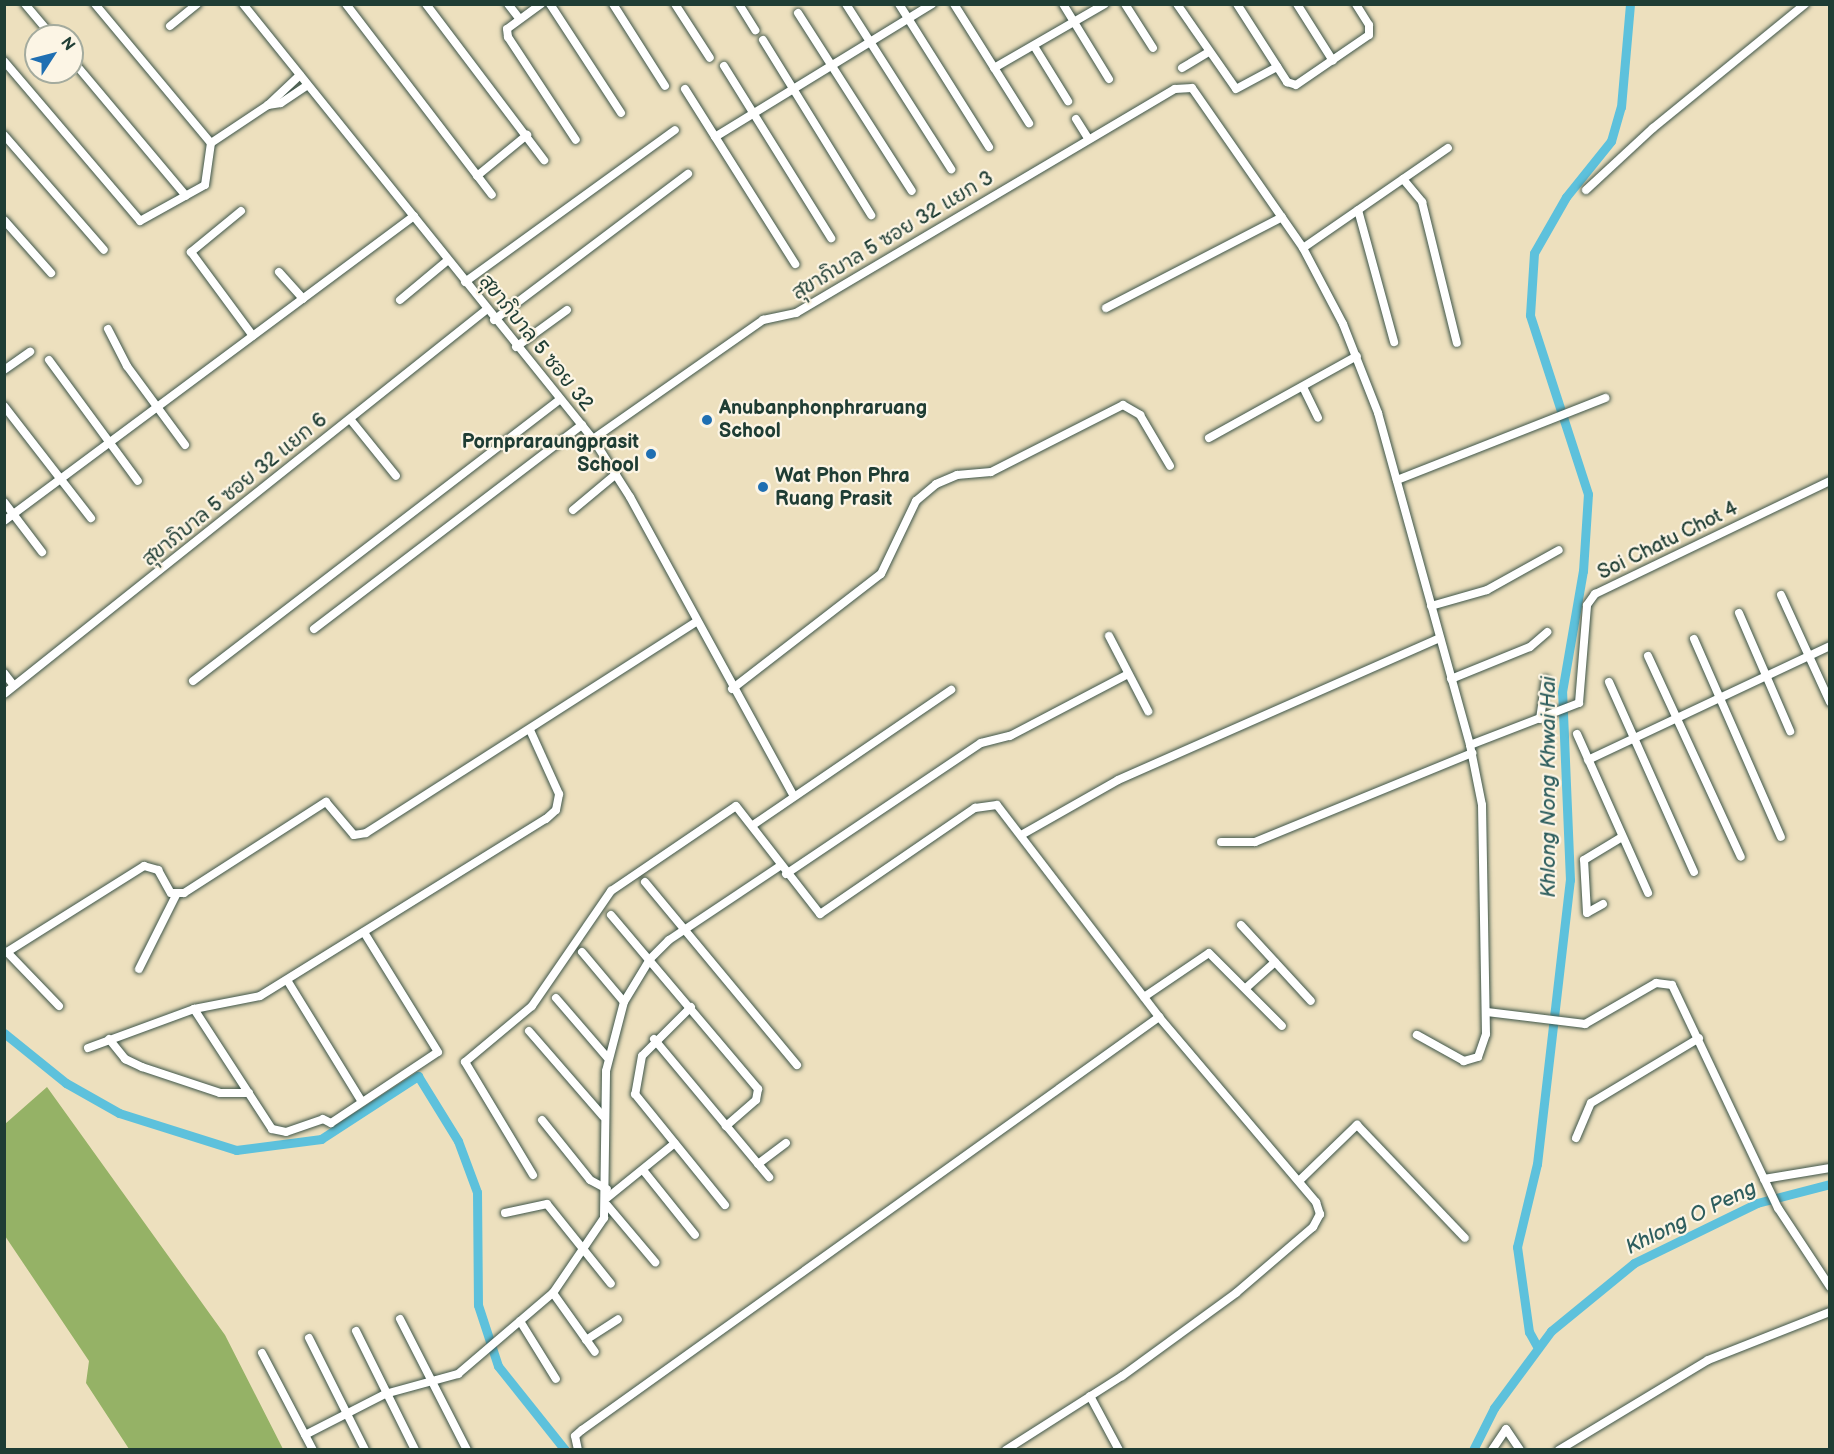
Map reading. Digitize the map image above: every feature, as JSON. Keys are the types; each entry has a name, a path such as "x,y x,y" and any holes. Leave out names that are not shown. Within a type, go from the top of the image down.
{"street":[{"path":"25,4 42,24"},
{"path":"4,61 140,221 205,185 211,143 95,4"},
{"path":"170,26 197,4"},
{"name":"สุขาภิบาล 5 ซอย 32","path":"243,4 414,216 494,320 593,439 616,474 732,688 794,796"},
{"path":"346,4 492,195"},
{"path":"426,4 544,160"},
{"path":"508,4 519,18"},
{"path":"541,4 507,29 508,37 576,140"},
{"path":"550,4 621,113"},
{"path":"613,4 665,86"},
{"path":"675,4 710,58"},
{"path":"739,4 755,30"},
{"path":"846,4 951,169"},
{"path":"899,4 989,147"},
{"path":"715,137 932,4"},
{"path":"954,4 1029,123"},
{"path":"1063,4 1109,79"},
{"path":"994,68 1105,4"},
{"path":"1125,4 1154,48"},
{"path":"1177,4 1207,52 1236,89 1277,67"},
{"path":"1237,4 1287,82 1296,85 1333,61 1371,30 1356,4"},
{"path":"1297,4 1333,61"},
{"path":"1586,190 1653,128 1805,4"},
{"path":"798,13 912,191"},
{"path":"763,40 871,215"},
{"path":"1034,46 1068,101"},
{"path":"1182,68 1207,52"},
{"path":"724,66 831,238"},
{"path":"84,74 186,196"},
{"path":"211,143 268,105 300,75"},
{"name":"สุขาภิบาล 5 ซอย 32 แยก 3","path":"593,439 760,322 795,314 1088,138 1185,85 1221,126 1282,217"},
{"path":"268,105 281,103 308,86"},
{"path":"685,89 795,264"},
{"path":"1076,119 1088,138"},
{"path":"465,282 675,130"},
{"path":"4,135 104,250"},
{"path":"477,176 527,135"},
{"path":"1303,248 1448,148"},
{"path":"494,320 688,174"},
{"path":"1403,178 1422,202 1457,343"},
{"path":"1358,210 1394,342"},
{"path":"241,211 191,252 253,336"},
{"path":"4,521 414,216"},
{"path":"1107,308 1282,217 1303,248 1356,356 1397,480 1471,749 1482,805 1487,1012 1484,1047 1471,1060 1449,1056 1417,1035"},
{"path":"4,220 51,273"},
{"path":"400,300 448,260"},
{"path":"279,272 303,299"},
{"name":"สุขาภิบาล 5 ซอย 32 แยก 6","path":"4,694 486,310"},
{"path":"516,347 567,310"},
{"path":"108,329 184,445"},
{"path":"4,370 30,352"},
{"path":"1209,438 1356,356"},
{"path":"49,360 138,482"},
{"path":"1303,387 1318,418"},
{"path":"1397,480 1562,417 1605,398"},
{"path":"193,681 560,399"},
{"path":"732,688 891,564 916,501 936,484 957,475 991,472 1123,405 1140,415 1170,466"},
{"path":"4,406 91,518"},
{"path":"350,419 396,476"},
{"path":"314,629 582,425"},
{"path":"573,510 616,474"},
{"name":"Soi Chatu Chot 4","path":"1540,719 1579,703 1587,605 1595,594 1830,481"},
{"path":"4,502 42,552"},
{"path":"1431,606 1487,590 1559,550"},
{"path":"1781,595 1830,702"},
{"path":"1739,613 1790,731"},
{"path":"139,969 176,895 320,803 332,804 354,835 366,833 697,621"},
{"path":"1452,679 1530,647 1547,632"},
{"path":"1108,636 1148,711"},
{"path":"1023,834 1118,780 1440,638"},
{"path":"1694,639 1781,837"},
{"path":"1588,760 1768,679 1810,659 1830,646"},
{"path":"1648,656 1741,857"},
{"path":"4,673 14,686"},
{"path":"786,874 981,743 1010,736 1128,674"},
{"path":"1221,842 1255,842 1540,719 1546,679"},
{"path":"1609,682 1631,739 1694,872"},
{"path":"753,825 951,690"},
{"path":"88,1048 194,1009 252,999 364,932 556,810 559,794 530,730"},
{"path":"1577,734 1648,893"},
{"path":"533,1175 465,1062 532,1006 611,891 731,808 740,807 780,866 820,914 984,804 1005,810 1159,1017 1299,1181 1319,1209 1313,1227 1236,1293 1090,1396 1006,1449"},
{"path":"1603,904 1587,913 1584,860 1622,837"},
{"path":"59,1006 7,952 144,866 158,870 176,895"},
{"path":"305,1435 385,1394 433,1383 458,1374 553,1293 600,1228 607,1197 603,1116 607,1057 624,1002 650,959 685,929 780,866"},
{"path":"645,882 797,1065"},
{"path":"611,915 691,1007 760,1092 726,1126"},
{"path":"1240,925 1311,1001"},
{"path":"194,1009 249,1093 278,1132 312,1127 323,1119 332,1123 438,1052 364,932"},
{"path":"582,952 624,1002"},
{"path":"1144,997 1209,953 1282,1026"},
{"path":"1246,988 1275,962"},
{"path":"286,980 362,1102"},
{"path":"1487,1012 1528,1014 1592,1022 1656,983 1667,982 1699,1038 1778,1208 1830,1287"},
{"path":"556,998 607,1057"},
{"path":"691,1007 654,1039 639,1062 635,1094 725,1205"},
{"path":"579,1449 574,1443 582,1430 1159,1017"},
{"path":"529,1031 603,1116"},
{"path":"1576,1138 1591,1103 1699,1038"},
{"path":"109,1039 125,1059 142,1067 220,1093 249,1093"},
{"path":"654,1039 769,1177"},
{"path":"542,1120 590,1180 607,1197 655,1262"},
{"path":"1299,1181 1357,1125 1466,1238"},
{"path":"607,1197 675,1143"},
{"path":"758,1164 786,1143"},
{"path":"1765,1182 1830,1168"},
{"path":"643,1170 695,1235"},
{"path":"505,1213 547,1203 611,1284"},
{"path":"553,1293 595,1352"},
{"path":"1559,1449 1708,1360 1830,1312"},
{"path":"400,1319 467,1449"},
{"path":"586,1340 618,1319"},
{"path":"520,1321 556,1379"},
{"path":"356,1331 385,1394 415,1449"},
{"path":"309,1338 365,1449"},
{"path":"262,1353 313,1449"},
{"path":"1090,1396 1119,1449"},
{"path":"1492,1449 1506,1429 1520,1449"}],"green space":[{"path":"47,1087 225,1335 283,1449 129,1449 86,1383 89,1361 5,1236 5,1124"}],"waterway":[{"name":"Khlong Nong Khwai Hai","path":"1538,1348 1529,1332 1517,1247 1537,1164 1570,880 1562,692 1583,571 1588,494 1530,315 1534,253 1566,197 1611,141 1621,107 1630,4"},
{"path":"4,1033 66,1083 119,1113 236,1150 321,1139 418,1076 458,1141 477,1192 478,1305 498,1366 565,1450"},
{"name":"Khlong O Peng","path":"1473,1450 1494,1408 1551,1331 1634,1263 1757,1203 1830,1184"}],"place":[{"name":"Anubanphonphraruang School","path":"707,420"},
{"name":"Pornpraraungprasit School","path":"651,454"},
{"name":"Wat Phon Phra Ruang Prasit","path":"763,487"}]}
